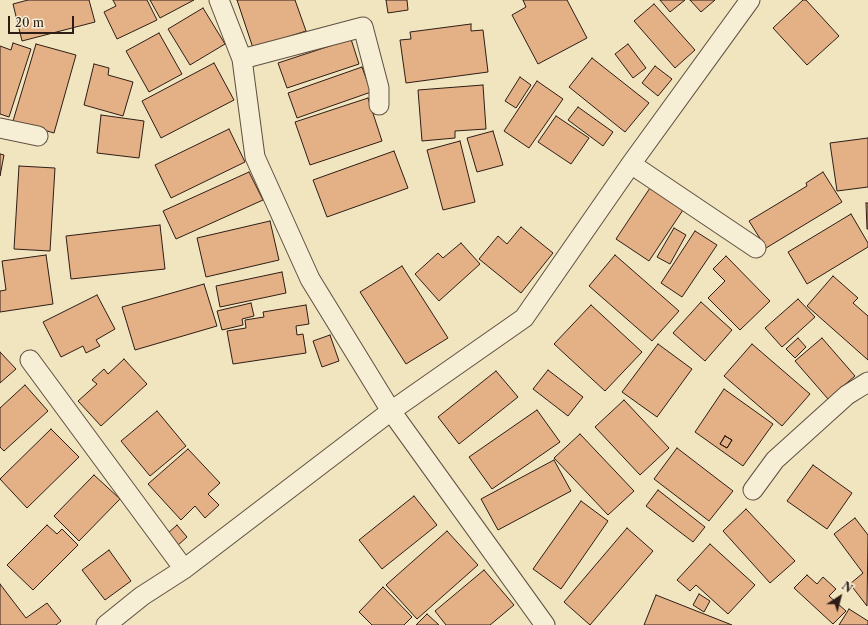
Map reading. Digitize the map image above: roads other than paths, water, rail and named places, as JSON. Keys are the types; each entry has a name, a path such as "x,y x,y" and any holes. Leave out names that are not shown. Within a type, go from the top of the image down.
{"street":[{"path":"219,0 242,59 255,158 310,278 391,411 545,625"},
{"path":"106,625 142,596 184,569 391,411 524,318 631,164 750,0"},
{"path":"242,59 363,27 379,88 379,105"},
{"path":"0,128 38,136"},
{"path":"631,164 756,248"},
{"path":"30,360 184,569"},
{"path":"753,490 775,460 847,395 868,382"}]}
